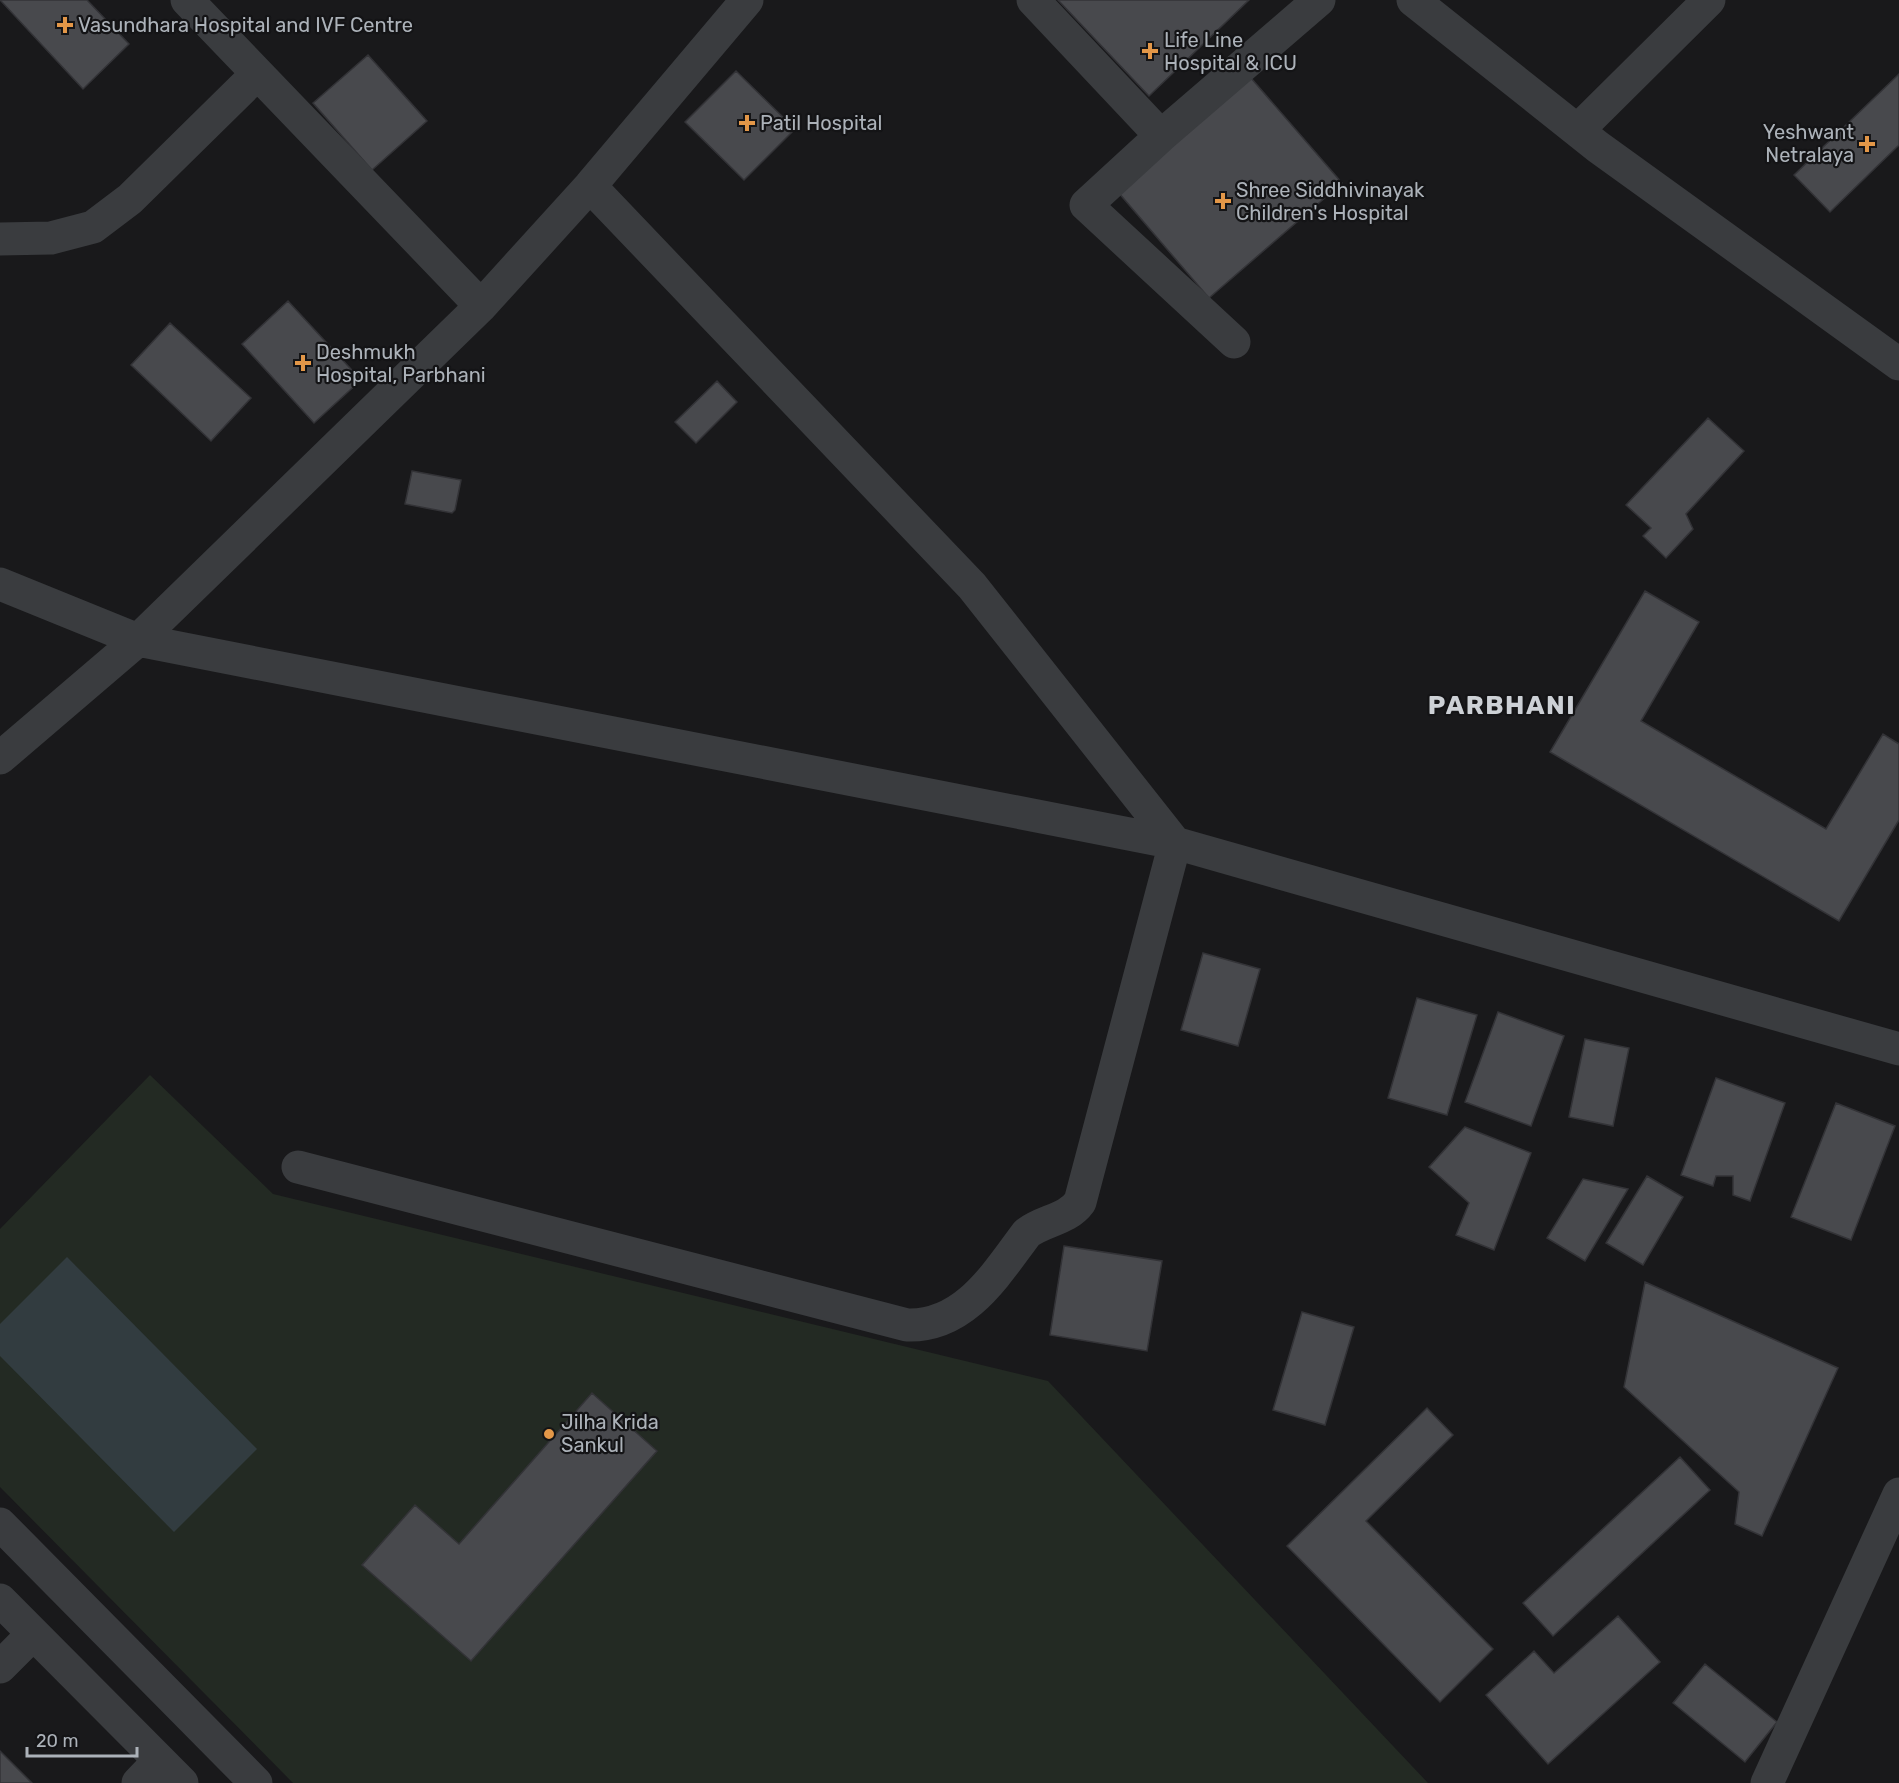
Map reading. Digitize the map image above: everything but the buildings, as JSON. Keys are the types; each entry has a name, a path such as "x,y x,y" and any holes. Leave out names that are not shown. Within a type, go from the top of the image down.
{"street":[{"path":"187,0 481,306"},
{"path":"0,758 138,640 481,306 590,186 747,0"},
{"path":"1033,0 1161,136"},
{"path":"1234,342 1086,205 1161,136 1319,0"},
{"path":"1413,0 1578,130 1899,364"},
{"path":"1578,130 1709,0"},
{"path":"0,239 51,238 93,227 130,199 257,74"},
{"path":"590,186 972,586 1175,843"},
{"path":"0,584 138,640 1175,843 1899,1049"},
{"path":"298,1167 907,1324 924,1325 941,1321 957,1312 985,1288 1027,1233 1036,1226 1074,1210 1080,1202 1175,843"},
{"path":"1767,1783 1899,1494"},
{"path":"0,1524 256,1783"},
{"path":"0,1600 133,1734 160,1776"},
{"path":"0,1666 33,1634"},
{"path":"133,1734 170,1697"}],"shaded area":[{"name":"Jilha Krida Sankul","path":"150,1075 273,1194 1048,1381 1428,1783 293,1783 0,1487 0,1229"},
{"path":"67,1257 257,1449 174,1532 0,1356 0,1324"}],"place":[{"name":"Vasundhara Hospital and IVF Centre","path":"65,25"},
{"name":"Life Line Hospital & ICU","path":"1150,51"},
{"name":"Patil Hospital","path":"747,123"},
{"name":"Yeshwant Netralaya","path":"1867,144"},
{"name":"Shree Siddhivinayak Children's Hospital","path":"1223,201"},
{"name":"Deshmukh Hospital, Parbhani","path":"303,363"},
{"name":"Jilha Krida Sankul","path":"549,1434"}],"district":[{"name":"PARBHANI","path":"1502,705"}]}
